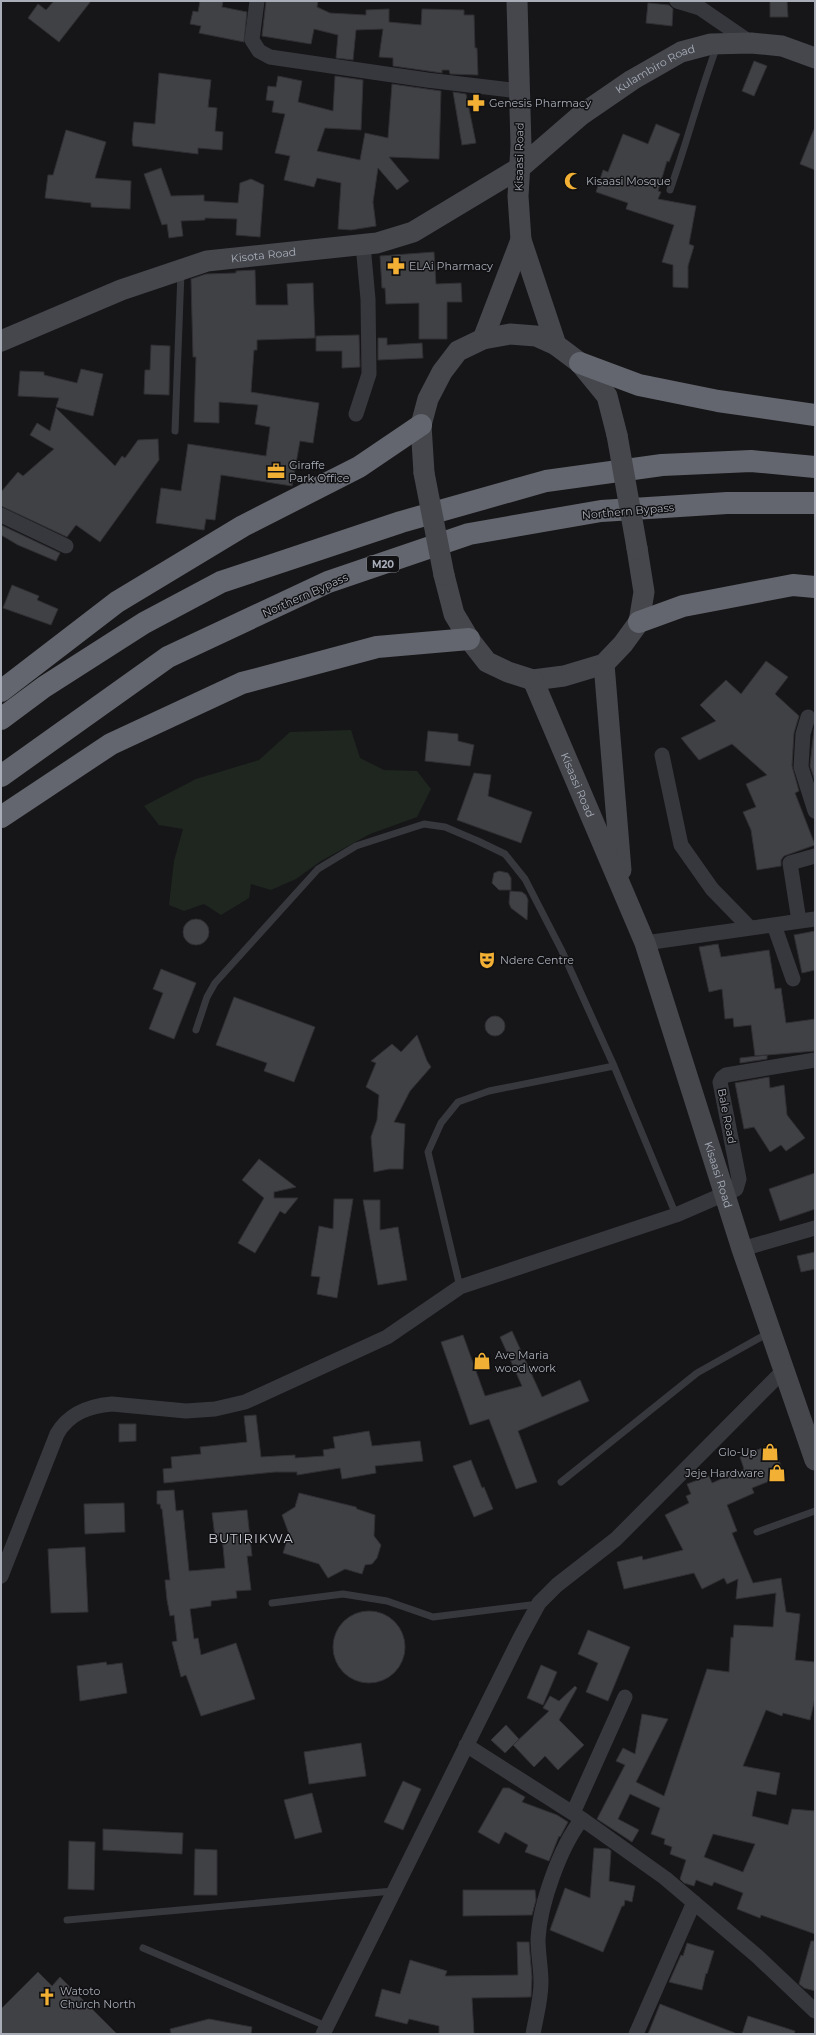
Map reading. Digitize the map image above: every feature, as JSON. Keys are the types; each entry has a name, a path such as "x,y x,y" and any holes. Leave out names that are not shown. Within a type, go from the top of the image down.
{"highway":[{"path":"580,363 639,385 718,401 815,415"},
{"path":"1,691 117,602 244,526 359,467 420,425"},
{"path":"1,719 44,687 144,623 221,582 401,522 546,481 662,465 751,461 815,467"},
{"name":"Northern Bypass","path":"1,776 168,657 328,582 454,539 469,534 602,511 728,503 815,503"},
{"path":"639,622 691,605 793,585 815,587"},
{"path":"1,817 111,744 242,683 377,647 469,639"}],"main road":[{"name":"Kisaasi Road","path":"517,1 521,167 518,196 521,240"},
{"name":"Kulambiro Road","path":"521,167 581,115 632,80 681,52 718,44 751,43 782,46 815,58"},
{"name":"Kisota Road","path":"1,341 122,290 207,261 363,245 396,238 413,232 521,167"},
{"path":"483,339 521,240"},
{"path":"521,240 556,345"},
{"path":"510,334 536,336 556,345 580,363 607,396 617,435 644,592 639,622 624,644 604,664 564,676 533,680 508,672 487,662 469,639 454,614 444,575 424,473 420,425 428,399 442,372 458,351 483,339 510,334"},
{"name":"Kisaasi Road","path":"604,664 623,889"},
{"name":"Kisaasi Road","path":"533,680 645,943 742,1249 785,1368 815,1460"}],"street":[{"path":"257,1 252,40 259,51 270,57 427,80 519,91"},
{"path":"676,1 700,8 751,43"},
{"path":"356,414 369,374 368,298 363,245"},
{"path":"1,515 66,546"},
{"path":"808,717 803,734 801,768 815,811"},
{"path":"662,755 680,845 712,889 750,928"},
{"path":"799,921 790,863 815,856"},
{"path":"645,943 815,919"},
{"path":"774,925 793,979"},
{"name":"Bale Road","path":"726,1195 736,1189 739,1179 720,1082 722,1078 726,1075 815,1060"},
{"path":"1,1576 57,1434 62,1426 74,1415 90,1407 112,1404 186,1411 215,1409 245,1402 387,1337 460,1287 676,1216 726,1195"},
{"path":"742,1249 815,1228"},
{"path":"325,2030 466,1745 539,1604 557,1585 616,1539 785,1368"},
{"path":"533,2034 541,1984 538,1939 550,1885 625,1697"},
{"path":"466,1745 577,1816 634,1855 694,1902 757,1956 815,2011"},
{"path":"636,2034 694,1902"}],"lane":[{"path":"670,190 687,142 705,79 718,44"},
{"path":"175,431 181,270"},
{"path":"196,1030 206,997 214,983 318,869 356,846 424,824 445,827 505,854 525,879 561,950 614,1066 676,1216"},
{"path":"460,1287 428,1152 441,1123 458,1102 489,1091 614,1066"},
{"path":"561,1482 697,1373 771,1331"},
{"path":"757,1532 815,1511"},
{"path":"272,1603 343,1594 387,1601 433,1617 539,1604"},
{"path":"67,1920 393,1891"},
{"path":"143,1948 325,2030"}],"shaded area":[{"path":"351,730 360,758 384,770 417,771 431,789 417,817 370,834 321,861 296,879 271,890 251,884 249,898 221,915 204,904 184,911 169,905 174,861 183,829 159,825 144,806 196,779 259,760 290,732"}],"building":[{"path":"54,1 91,1 59,42 28,18 38,4 46,10"},
{"path":"200,1 223,1 222,7 247,12 244,42 199,33 201,26 190,24 193,11 198,12"},
{"path":"266,1 318,1 317,7 330,13 366,15 366,10 389,9 389,22 421,25 422,9 464,10 464,15 474,15 478,75 450,74 449,70 442,70 442,73 393,66 393,58 379,57 383,29 356,30 353,60 336,58 338,35 314,29 311,44 262,36"},
{"path":"770,1 787,1 788,17 770,17"},
{"path":"648,3 669,5 673,9 672,26 646,23"},
{"path":"754,61 767,66 754,96 742,91"},
{"path":"159,73 211,80 208,107 217,108 215,131 223,132 222,150 198,148 198,154 133,146 132,140 134,122 155,124"},
{"path":"278,76 302,81 298,102 333,111 335,76 363,80 361,130 325,128 317,151 360,160 365,133 388,138 392,84 441,91 439,159 389,157 409,181 397,190 378,168 373,202 376,226 351,230 338,229 341,183 317,178 314,187 284,180 290,156 275,153 285,114 272,112 274,101 266,100 268,86 276,87"},
{"path":"453,92 466,94 476,143 462,145"},
{"path":"656,124 680,134 669,162 667,161 658,191 661,192 658,199 696,206 689,244 694,246 688,266 688,288 673,287 673,265 662,262 674,225 626,209 628,203 596,192 603,170 608,172 623,134 648,144"},
{"path":"815,129 815,170 800,164"},
{"path":"66,130 106,142 95,178 131,181 130,209 91,207 91,203 45,198 48,175 53,175"},
{"path":"161,168 171,196 204,195 204,201 238,203 240,183 251,179 264,185 260,237 236,235 237,219 205,218 205,220 181,221 183,236 169,238 167,224 162,225 144,174"},
{"path":"434,252 436,284 461,283 462,302 447,302 447,339 419,339 419,303 386,304 385,288 382,288 380,256"},
{"path":"255,270 256,305 288,305 287,284 313,283 315,338 257,340 257,350 254,350 251,392 319,403 313,443 300,441 292,486 221,475 215,520 206,519 204,530 156,523 161,488 181,491 188,444 266,456 270,427 255,424 258,405 219,402 219,423 194,422 196,357 193,357 191,279 206,274 236,273 236,271"},
{"path":"359,335 360,367 342,368 342,351 316,351 316,336"},
{"path":"378,338 387,338 387,345 422,343 423,358 378,360"},
{"path":"151,345 170,346 169,395 144,394 145,370 150,370"},
{"path":"81,369 103,374 93,416 56,407 59,398 18,396 20,371 44,372 44,375 77,383"},
{"path":"56,408 115,466 122,456 125,458 138,440 158,439 159,460 100,542 76,525 67,537 1,506 1,492 18,472 23,476 54,449 30,435 37,423 50,431"},
{"path":"1,525 60,553 56,561 18,545 1,535"},
{"path":"12,585 39,596 37,600 58,609 51,625 3,608"},
{"path":"766,661 788,677 775,694 799,716 794,733 792,766 799,791 795,793 815,845 784,856 781,860 781,866 757,870 751,830 743,812 756,807 746,784 767,775 732,744 699,760 681,738 716,721 700,705 726,680 741,694"},
{"path":"814,729 815,731 815,781 810,766"},
{"path":"428,731 458,734 458,741 474,745 470,766 425,761"},
{"path":"474,773 491,775 488,796 532,812 521,843 457,820"},
{"path":"499,871 508,873 511,878 511,890 499,890 492,883 494,873"},
{"path":"510,891 522,892 526,895 528,900 527,920 511,908 509,903"},
{"path":"196,919 205,923 209,932 205,941 196,945 187,941 183,932 187,923"},
{"path":"815,931 815,970 802,973 794,935"},
{"path":"718,944 721,957 769,950 775,989 781,988 786,1023 815,1019 815,1051 755,1056 751,1025 734,1027 733,1018 725,1019 722,989 709,992 699,947"},
{"path":"161,969 196,983 174,1039 149,1029 163,993 153,989"},
{"path":"234,997 315,1027 294,1082 264,1071 267,1063 216,1045"},
{"path":"495,1016 502,1019 505,1026 502,1033 495,1036 488,1033 485,1026 488,1019"},
{"path":"417,1035 427,1061 431,1067 410,1091 394,1122 405,1124 403,1169 389,1169 374,1172 371,1137 377,1120 379,1095 366,1087 376,1063 371,1061 392,1044 401,1052"},
{"path":"767,1055 767,1059 740,1063 740,1058"},
{"path":"769,1077 770,1088 784,1085 787,1115 805,1138 786,1151 781,1145 770,1152 754,1127 744,1129 735,1083"},
{"path":"259,1159 296,1187 274,1192 274,1198 298,1198 285,1214 280,1211 255,1253 238,1243 264,1198 242,1180"},
{"path":"815,1173 815,1209 780,1221 769,1189"},
{"path":"334,1199 353,1199 337,1298 317,1294 320,1277 311,1276 319,1226 333,1229"},
{"path":"363,1200 380,1200 380,1230 398,1227 407,1280 378,1285"},
{"path":"815,1252 815,1269 801,1272 797,1256"},
{"path":"512,1331 542,1397 580,1380 589,1401 518,1431 537,1482 516,1489 489,1419 470,1425 441,1342 463,1335 485,1396 522,1386 500,1337"},
{"path":"256,1415 261,1457 295,1455 295,1458 324,1456 323,1450 335,1448 333,1437 369,1431 372,1446 420,1441 423,1461 375,1466 376,1473 342,1479 340,1468 297,1475 297,1472 275,1472 164,1483 163,1469 172,1468 171,1457 201,1454 200,1447 247,1442 244,1416"},
{"path":"119,1424 136,1424 136,1441 119,1442"},
{"path":"772,1444 785,1475 752,1488 754,1493 727,1505 737,1531 732,1533 753,1583 781,1578 786,1612 800,1614 795,1660 815,1662 815,1698 810,1720 783,1713 782,1716 766,1710 743,1766 780,1773 776,1795 757,1791 752,1816 788,1825 792,1809 815,1811 815,1934 761,1915 760,1918 737,1909 743,1893 714,1882 712,1886 696,1880 694,1886 684,1883 680,1879 686,1860 670,1854 672,1847 664,1844 665,1839 651,1834 660,1808 630,1794 618,1819 639,1830 632,1842 597,1819 625,1765 616,1761 623,1748 635,1754 642,1714 668,1719 636,1782 664,1796 707,1669 729,1672 731,1637 733,1638 734,1625 773,1627 776,1593 736,1599 738,1579 727,1584 724,1578 702,1589 694,1573 624,1589 617,1562 642,1556 643,1560 683,1550 665,1515 689,1503 686,1496 691,1494 687,1484 709,1476 712,1483 744,1469 740,1457","holes":["713,1834 755,1844 743,1872 704,1857"]},
{"path":"471,1460 482,1488 484,1487 493,1509 474,1517 453,1466"},
{"path":"174,1490 176,1511 183,1510 189,1571 225,1568 222,1536 215,1537 212,1513 247,1510 252,1556 247,1556 251,1590 236,1591 237,1598 211,1601 211,1606 190,1609 194,1639 198,1638 201,1655 236,1643 255,1699 201,1716 186,1675 181,1677 172,1642 177,1641 174,1615 170,1616 167,1600 165,1580 170,1580 162,1509 160,1504 157,1504 157,1491"},
{"path":"299,1493 356,1507 357,1509 375,1515 374,1536 381,1545 377,1558 372,1564 365,1565 362,1574 345,1569 328,1578 319,1564 283,1553 289,1534 282,1515 295,1507"},
{"path":"124,1503 125,1532 85,1534 84,1504"},
{"path":"85,1547 88,1612 51,1613 48,1549"},
{"path":"369,1611 389,1617 399,1627 405,1647 399,1667 389,1677 369,1683 349,1677 339,1667 333,1647 339,1627 349,1617"},
{"path":"588,1630 630,1647 608,1701 586,1692 598,1663 578,1654"},
{"path":"106,1662 107,1665 122,1663 127,1693 80,1701 77,1666"},
{"path":"541,1665 557,1672 543,1705 527,1698"},
{"path":"575,1686 577,1688 559,1720 584,1745 558,1770 545,1756 534,1767 513,1745 549,1711 543,1708 550,1696 559,1701"},
{"path":"506,1725 519,1739 505,1753 491,1740"},
{"path":"361,1743 366,1776 309,1784 304,1752"},
{"path":"403,1781 421,1789 403,1830 384,1822"},
{"path":"503,1788 509,1788 525,1797 522,1802 557,1815 568,1822 560,1837 559,1836 549,1861 525,1852 528,1845 505,1832 499,1844 478,1832"},
{"path":"312,1793 322,1832 295,1839 284,1800"},
{"path":"103,1829 183,1833 182,1854 103,1850"},
{"path":"69,1841 95,1842 94,1890 68,1889"},
{"path":"594,1848 609,1849 611,1851 609,1881 635,1886 632,1902 625,1900 624,1906 622,1906 603,1952 550,1930 565,1888 590,1898"},
{"path":"195,1849 217,1850 217,1895 194,1895"},
{"path":"463,1890 535,1890 536,1900 532,1915 463,1916"},
{"path":"811,1941 815,1941 815,1991 804,1988 799,1984"},
{"path":"517,1942 529,1942 532,1977 531,1997 472,1998 474,2034 439,2034 439,2026 409,2019 407,2024 375,2016 382,1989 400,1994 410,1960 447,1971 445,1976 518,1975"},
{"path":"687,1943 714,1951 702,1990 669,1982 681,1955 683,1956"},
{"name":"Watoto Church North","path":"38,1972 52,1986 60,1977 117,2034 1,2034 1,2009"},
{"path":"660,2004 735,2033 735,2034 648,2034"},
{"path":"748,2016 795,2031 794,2034 742,2034"},
{"path":"209,2019 252,2027 251,2034 171,2034 170,2029"}],"place":[{"name":"Genesis Pharmacy","path":"476,103"},
{"name":"Kisaasi Mosque","path":"573,181"},
{"name":"ELAi Pharmacy","path":"396,266"},
{"name":"Giraffe Park Office","path":"276,471"},
{"name":"Ndere Centre","path":"487,960"},
{"name":"Ave Maria wood work","path":"482,1361"},
{"name":"Glo-Up","path":"770,1452"},
{"name":"Jeje Hardware","path":"777,1473"},
{"name":"Watoto Church North","path":"47,1997"}],"district":[{"name":"BUTIRIKWA","path":"251,1538"}]}
